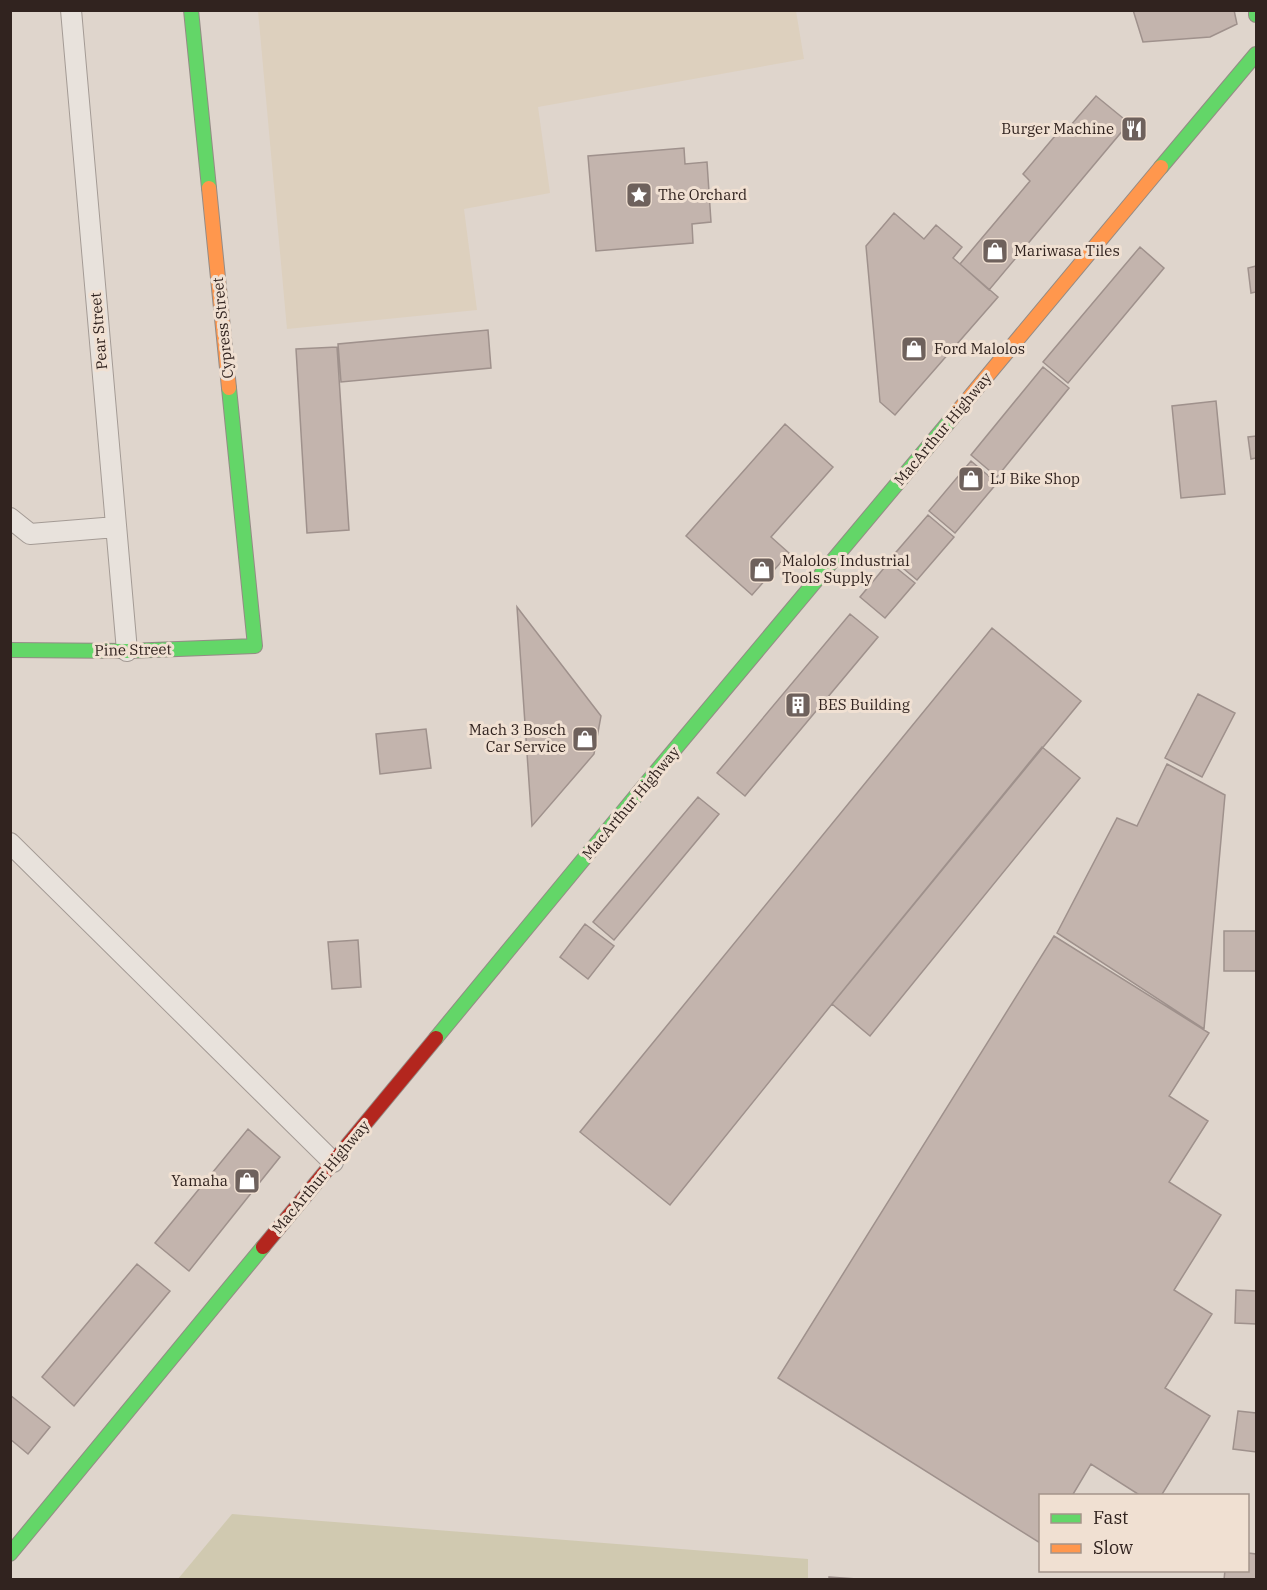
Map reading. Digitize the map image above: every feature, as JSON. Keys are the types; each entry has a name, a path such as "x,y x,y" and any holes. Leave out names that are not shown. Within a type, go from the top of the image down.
{"main road":[{"name":"Cypress Street","path":"191,10 255,646"},
{"name":"MacArthur Highway","path":"10,1554 770,635 1257,54"},
{"name":"Pine Street","path":"10,650 127,651 255,646"}],"street":[{"name":"Pear Street","path":"70,10 127,651"},
{"path":"10,518 30,534 116,527"},
{"path":"10,843 333,1162"}],"shaded area":[{"path":"258,11 796,11 804,59 538,107 550,193 464,209 477,310 287,329"},
{"path":"232,1514 808,1559 808,1579 178,1579"}],"building":[{"path":"1133,10 1234,10 1237,24 1210,37 1143,42"},
{"path":"1096,96 1129,123 989,290 960,264 1030,181 1023,174 1060,130 1064,133"},
{"path":"684,148 685,164 707,162 711,222 692,224 693,243 596,251 588,156"},
{"name":"Ford Malolos","path":"894,213 924,239 936,225 962,247 953,258 998,297 895,415 880,402 866,246"},
{"path":"1140,247 1164,268 1068,383 1043,362"},
{"path":"1256,266 1256,292 1251,293 1248,268"},
{"path":"488,330 491,368 341,382 338,344"},
{"path":"337,347 349,530 307,533 296,349"},
{"path":"1043,367 1069,388 997,477 971,455"},
{"path":"1216,401 1225,494 1181,498 1172,406"},
{"path":"785,424 833,467 771,537 789,553 752,595 686,536"},
{"path":"1256,436 1256,458 1251,459 1248,437"},
{"path":"971,461 997,483 955,533 929,511"},
{"path":"928,515 954,537 917,580 891,558"},
{"path":"889,562 915,583 885,618 860,597"},
{"path":"517,607 601,716 594,754 532,826"},
{"name":"BES Building","path":"850,614 878,637 745,796 717,773"},
{"path":"992,628 1081,701 670,1205 580,1132"},
{"path":"1198,694 1235,713 1202,777 1165,758"},
{"path":"426,729 431,768 380,774 376,734"},
{"path":"1042,747 1080,778 870,1036 832,1004"},
{"path":"1167,764 1225,795 1204,1029 1057,933 1117,818 1137,826"},
{"path":"698,797 719,814 614,940 593,922"},
{"path":"585,924 614,946 588,979 560,957"},
{"path":"1224,931 1256,931 1256,971 1224,971"},
{"path":"1054,936 1209,1033 1169,1096 1208,1121 1169,1182 1221,1215 1174,1290 1212,1314 1165,1388 1210,1416 1162,1494 1138,1494 1091,1464 1073,1494 1039,1494 1039,1542 778,1378"},
{"path":"358,940 361,987 332,989 328,942"},
{"path":"248,1129 280,1157 189,1271 155,1243"},
{"path":"137,1264 170,1291 74,1406 42,1377"},
{"path":"1236,1290 1256,1291 1256,1324 1235,1323"},
{"path":"10,1395 50,1427 28,1454 10,1439"},
{"path":"1238,1411 1256,1413 1256,1452 1233,1449"},
{"path":"1249,1553 1256,1554 1256,1580 1224,1580 1225,1572 1249,1572"},
{"path":"829,1577 871,1580 829,1580"}],"traffic: fast":[{"path":"191,10 209,188"},
{"path":"1256,10 1256,15"},
{"path":"1161,167 1256,54"},
{"path":"10,650 127,651 255,646 229,388"},
{"path":"436,1038 958,411"},
{"path":"10,1554 263,1247"}],"traffic: slow":[{"path":"958,411 1161,167"},
{"path":"209,188 229,388"}],"traffic: jam":[{"path":"263,1247 436,1038"}],"place":[{"name":"Burger Machine","path":"1134,129"},
{"name":"The Orchard","path":"639,195"},
{"name":"Mariwasa Tiles","path":"995,251"},
{"name":"Ford Malolos","path":"914,349"},
{"name":"LJ Bike Shop","path":"971,479"},
{"name":"Malolos Industrial Tools Supply","path":"762,570"},
{"name":"BES Building","path":"798,705"},
{"name":"Mach 3 Bosch Car Service","path":"585,739"},
{"name":"Yamaha","path":"247,1181"}]}
